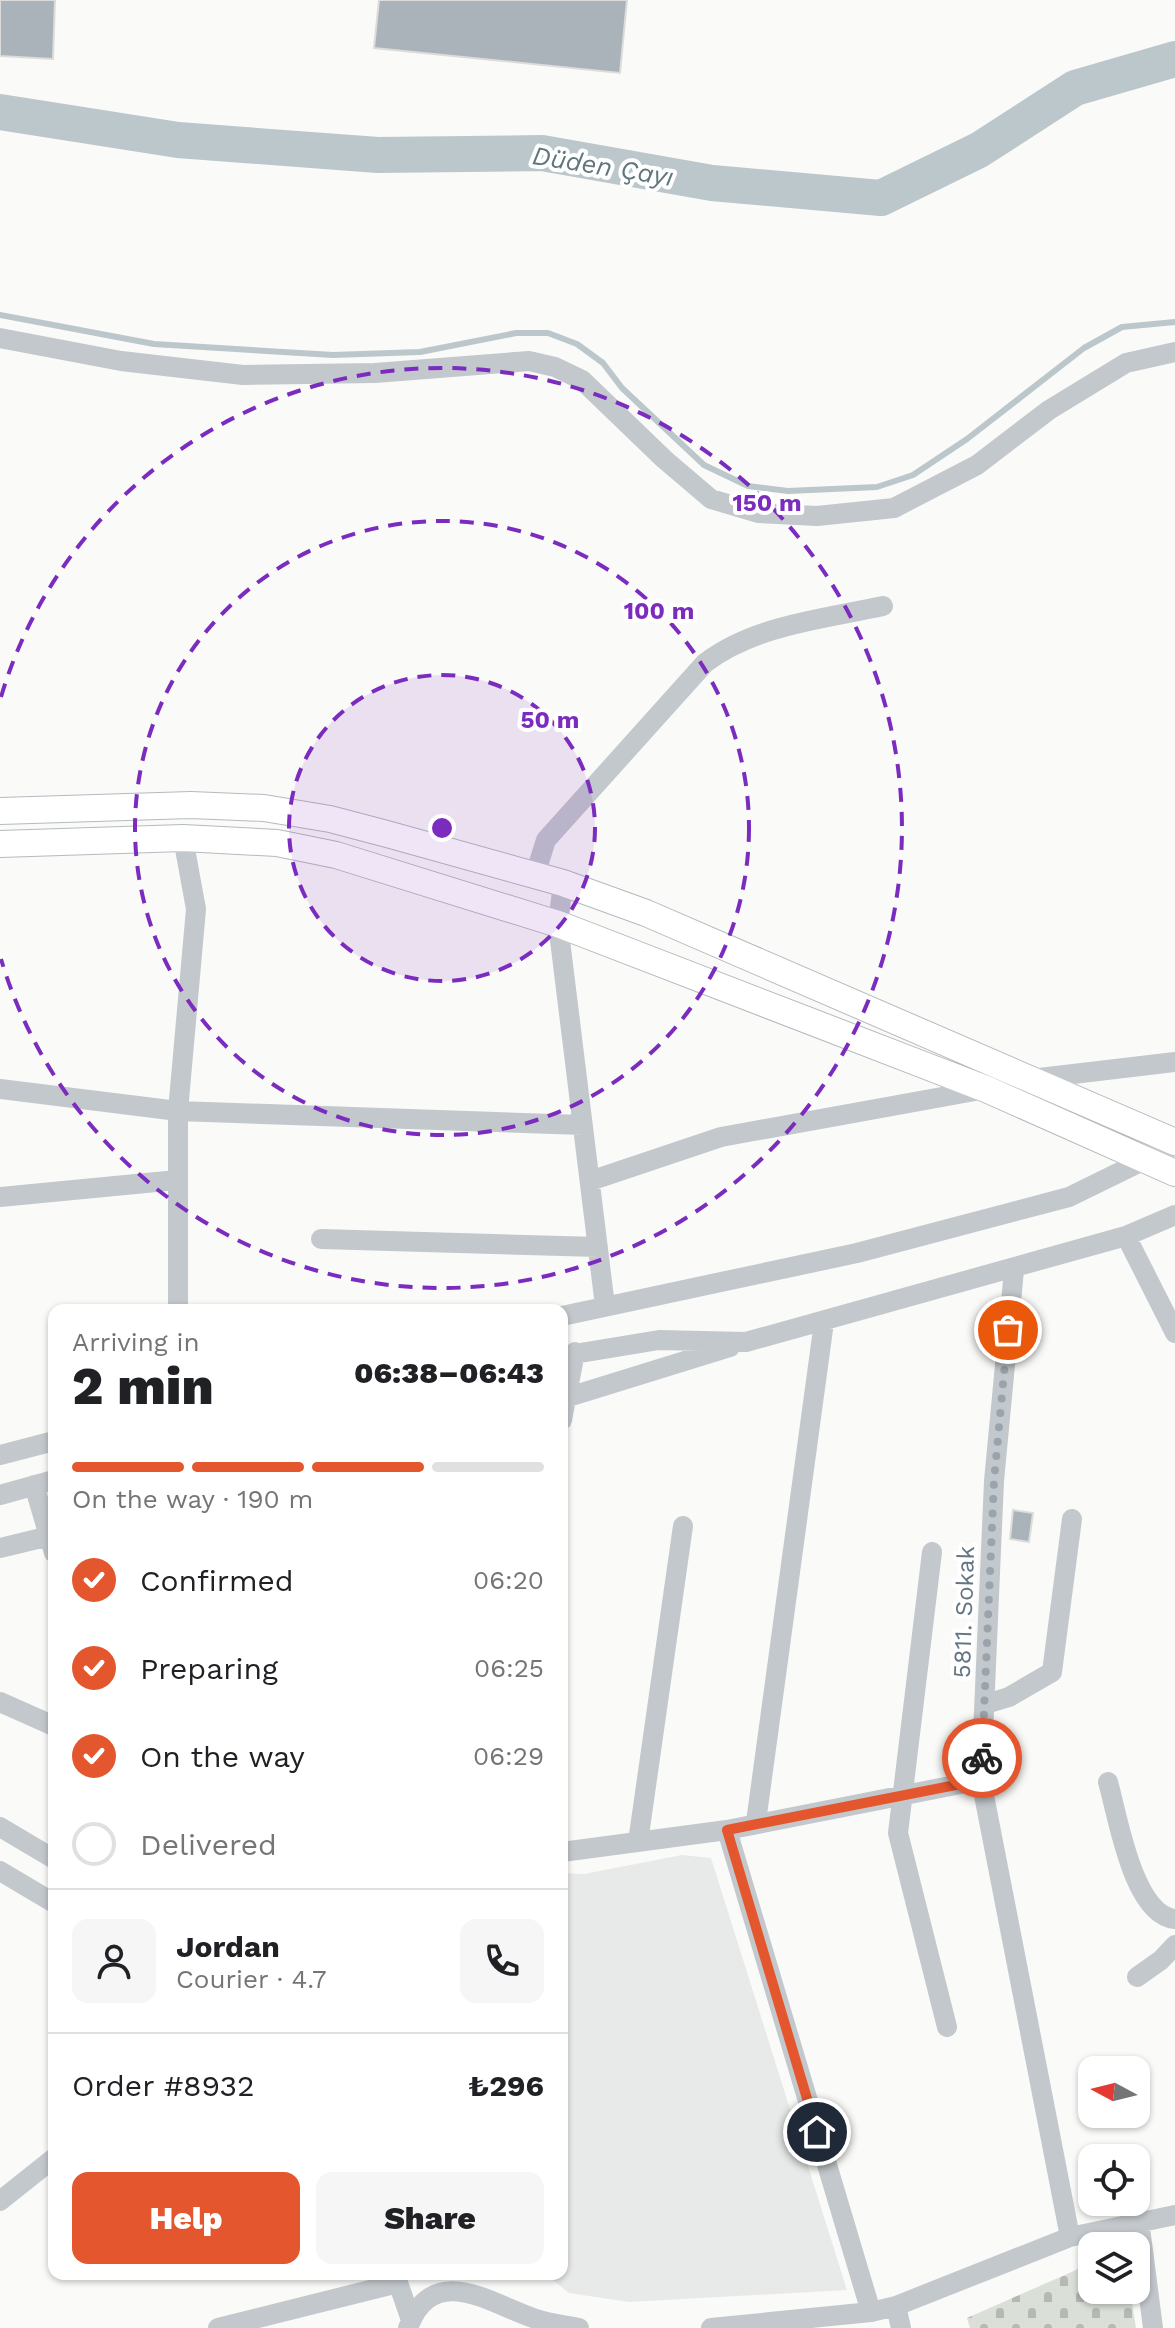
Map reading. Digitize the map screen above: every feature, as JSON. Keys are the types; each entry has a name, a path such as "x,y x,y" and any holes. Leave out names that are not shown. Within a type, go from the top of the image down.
{"main road":[{"path":"0,811 191,805 264,808 330,819 535,875 646,913 1175,1144"},
{"path":"0,844 183,838 277,843 336,855 558,924 986,1089 1175,1173"}],"street":[{"path":"0,338 121,361 243,375 375,373 529,361 555,367 582,380 664,459 711,499 758,513 817,516 894,508 977,465 1049,410 1126,363 1175,352"},
{"path":"535,875 546,840 705,663 720,651 761,633 883,606"},
{"path":"178,1304 178,1111 196,909 183,838"},
{"path":"563,883 558,924 605,1306"},
{"path":"1031,1079 1175,1062"},
{"path":"0,1089 178,1111 583,1125"},
{"path":"590,1181 721,1137 986,1089"},
{"path":"568,1315 857,1253 1054,1201 1105,1182 1175,1144"},
{"path":"0,1197 177,1180"},
{"path":"568,1397 746,1342 1014,1270 1126,1236 1175,1215"},
{"path":"1126,1236 1175,1333"},
{"path":"321,1239 598,1247"},
{"name":"5811. Sokak","path":"1014,1270 994,1481 981,1780 1070,2237"},
{"path":"756,1822 824,1322"},
{"path":"568,1354 659,1340 746,1342"},
{"path":"0,1455 48,1443"},
{"path":"0,1495 44,1482 48,1512"},
{"path":"986,1704 1018,1692 1052,1672 1072,1519"},
{"path":"638,1842 683,1526"},
{"path":"0,1548 48,1542"},
{"path":"932,1552 898,1833 947,2027"},
{"path":"0,1702 48,1723"},
{"path":"568,1851 727,1830 981,1780"},
{"path":"1108,1782 1140,1890 1153,1908 1175,1919"},
{"path":"0,1827 48,1855"},
{"path":"727,1830 871,2312"},
{"path":"0,1871 48,1899"},
{"path":"1137,1977 1161,1960 1175,1945"},
{"path":"0,2201 48,2163"},
{"path":"711,2328 871,2312 896,2306 1070,2237 1139,2220 1175,2215"},
{"path":"1139,2220 1153,2328"},
{"path":"218,2328 389,2280"},
{"path":"397,2280 410,2324"},
{"path":"474,2280 514,2328"},
{"path":"410,2324 421,2307 442,2294 466,2290 538,2320 579,2328"},
{"path":"896,2306 901,2328"}],"shaded area":[{"path":"682,1855 711,1858 847,2290 629,2302 569,2293 553,2280 568,2280 568,1873 584,1874"}],"green space":[{"path":"1078,2269 1078,2304 1132,2304 1136,2328 970,2328 967,2318"}],"building":[{"path":"0,0 55,0 53,59 0,56"},
{"path":"379,0 627,0 620,73 374,48"},
{"path":"1013,1510 1033,1513 1029,1542 1010,1539"}],"waterway":[{"name":"Düden Çayı","path":"0,112 178,140 378,155 542,153 712,183 881,198 979,150 1075,88 1175,59"},
{"path":"0,315 154,344 333,355 420,352 516,333 548,333 577,344 603,363 622,388 704,465 748,486 788,491 877,487 913,475 967,439 1084,348 1122,327 1175,322"}],"way so far":[{"path":"982,1758 989,1657 994,1481 1008,1330"}],"route":[{"path":"817,2132 727,1830 981,1780 982,1758"}]}
